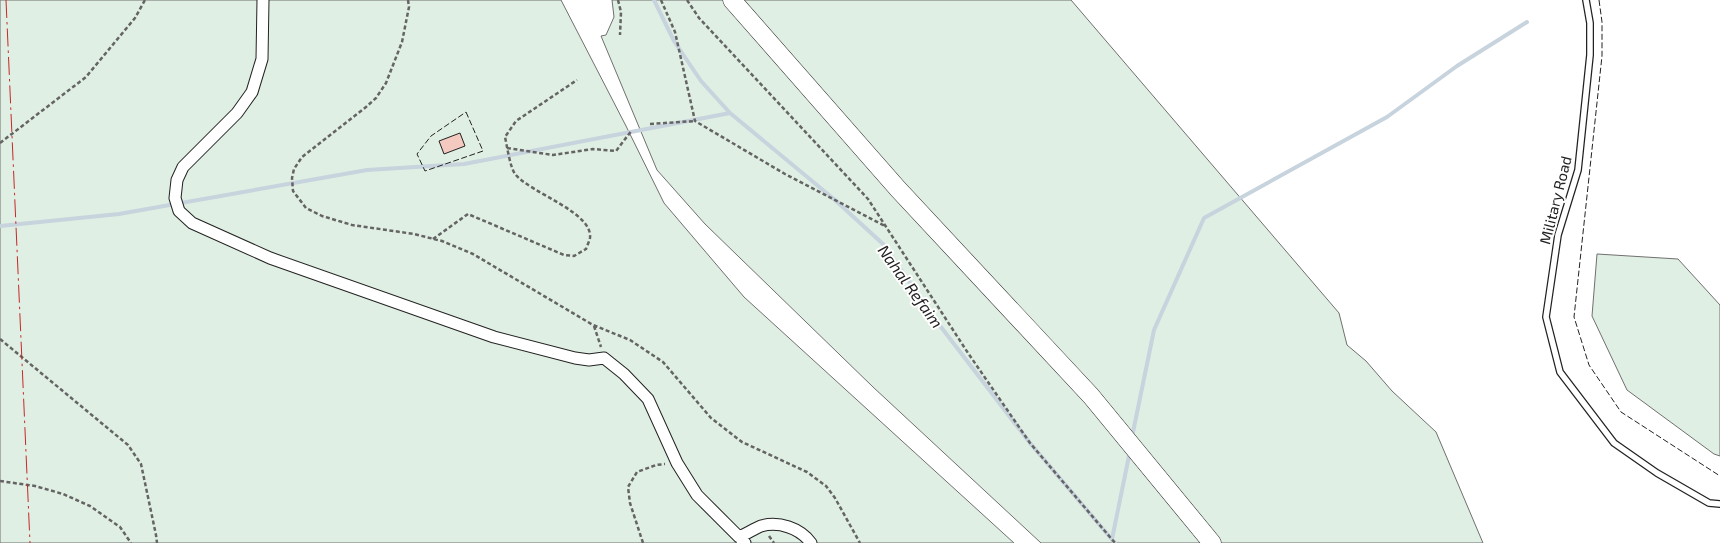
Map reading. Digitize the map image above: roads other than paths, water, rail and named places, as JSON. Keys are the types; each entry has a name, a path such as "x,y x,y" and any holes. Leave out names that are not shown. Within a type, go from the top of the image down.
{"main road":[{"path":"732,0 898,189 1091,396 1212,543"}],"street":[{"path":"262,0 262,59 252,92 237,113 183,167 177,180 175,198 179,211 192,223 270,258 494,337 575,358 589,360 604,358 624,374 648,399 676,463 697,495 742,540 762,526 786,525 805,534 811,543"}],"lane":[{"name":"Military Road","path":"1586,0 1590,22 1590,55 1578,170 1558,235 1546,317 1560,372 1614,443 1656,473 1709,503 1720,504"}],"waterway":[{"name":"Nahal Refaim","path":"654,0 674,41 701,81 730,113 835,200 883,244 941,327 1030,443 1115,543"},
{"path":"1132,437 1154,330 1204,218 1387,117 1457,66 1527,22"},
{"path":"0,226 119,214 367,170 464,164 730,113"},
{"path":"1112,539 1130,451"}]}
